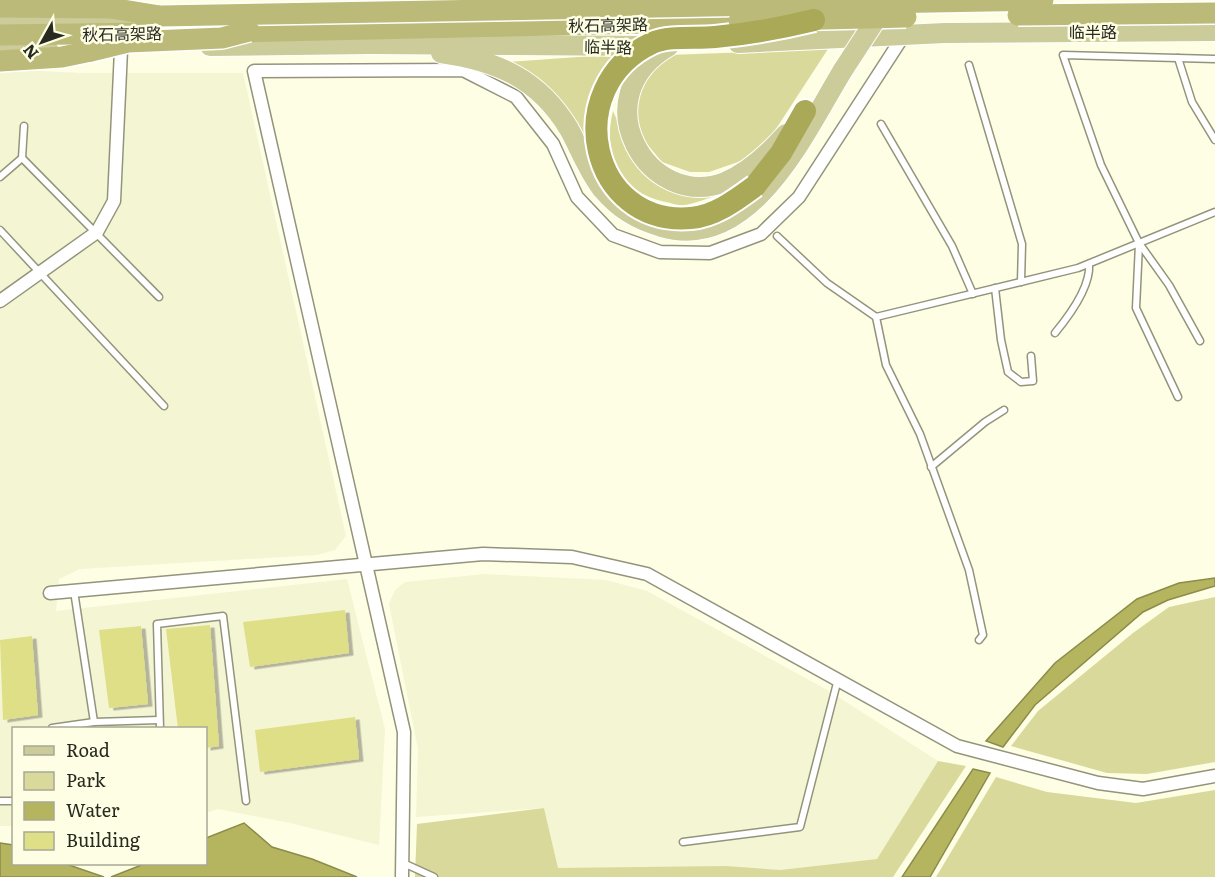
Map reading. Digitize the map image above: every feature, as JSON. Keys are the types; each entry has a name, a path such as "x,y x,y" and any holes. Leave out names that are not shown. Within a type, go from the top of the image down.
{"highway":[{"name":"秋石高架路","path":"0,20 1042,0"},
{"path":"0,7 110,8 160,16"},
{"name":"秋石高架路","path":"0,35 1215,13"},
{"path":"805,111 781,153 755,186 734,202 693,218 674,218 636,204 619,189 599,156 595,138 598,104 621,64 653,42 769,31 813,20"},
{"path":"0,61 62,57 128,42 222,38 249,31"}],"main road":[{"path":"0,25 132,21 499,0"},
{"path":"675,0 765,0"},
{"path":"370,44 452,55 496,64 515,74 540,92 557,111 589,169 618,207 651,224 691,232 729,219 751,204 773,182 873,0"},
{"path":"669,46 651,57 637,72 631,88 627,128 635,148 661,174 679,183 699,186 723,183 742,174 776,144 805,111 888,0"},
{"name":"临半路","path":"0,49 121,50 370,44 669,46 1049,31 1215,31"}],"street":[{"path":"1042,0 1049,31"},
{"path":"402,877 404,732 254,70 463,70 516,97 553,144 577,197 613,235 660,252 710,254 761,234 799,197 904,35"},
{"path":"0,301 97,232 114,201 121,50"},
{"path":"51,593 483,554 572,557 647,574 957,746 1098,783 1143,789 1215,776"}],"lane":[{"path":"1200,341 1169,285 1139,243 1101,165 1063,55 1215,58"},
{"path":"1178,58 1192,102 1215,140"},
{"path":"969,65 1022,244 1021,282"},
{"path":"881,124 952,246 973,294"},
{"path":"0,177 22,158 24,126"},
{"path":"22,158 159,297"},
{"path":"876,317 1089,264 1212,214 1215,223"},
{"path":"0,230 164,406"},
{"path":"777,236 828,283 876,317 886,365 920,434 969,570 983,635 979,640"},
{"path":"1139,243 1136,308 1178,397"},
{"path":"1055,333 1072,308 1089,274 1089,264"},
{"path":"995,288 1001,340 1008,372 1021,382 1033,381 1031,356"},
{"path":"931,468 985,422 1004,410"},
{"path":"74,591 94,722"},
{"path":"160,727 157,624 224,616 246,801"},
{"path":"683,842 800,827 838,678"},
{"path":"59,727 94,722 159,720"},
{"path":"401,862 434,877"}],"shaded area":[{"path":"0,69 81,73 243,73 346,536 335,550 317,555 80,569 59,579 56,611 347,579 385,729 379,845 290,823 218,809 207,813 207,727 12,727 12,826 0,826"},
{"path":"485,574 606,580 647,591 829,691 938,761 877,859 780,870 558,868 544,808 416,817 418,749 389,604 395,590 405,582"}],"green space":[{"path":"828,49 770,138 757,152 741,161 709,172 690,172 662,162 642,138 634,118 642,80 669,55"},
{"path":"620,54 599,75 588,97 585,120 587,149 508,62"},
{"path":"613,111 632,154 683,192 715,196 692,204 679,205 650,197 626,181 618,169 610,142"},
{"path":"1215,597 1215,762 1147,774 1107,773 1011,746 1038,711 1133,633 1169,607"},
{"path":"938,761 966,766 893,877 415,877 417,824 544,808 558,868 726,866 780,870 877,859"},
{"path":"996,777 1047,792 1136,803 1215,790 1215,877 936,877"}],"water":[{"path":"1215,578 1215,586 1168,600 1143,612 1035,705 1003,747 986,741 1055,663 1137,599 1179,583"},
{"path":"973,769 990,773 930,877 902,877"},
{"path":"244,823 272,847 312,859 357,877 111,877 141,865 207,865 207,838"},
{"path":"0,843 12,845 12,865 69,865 104,877 0,877"}],"building":[{"path":"345,610 349,653 250,667 243,622"},
{"path":"210,625 219,746 207,748 207,727 178,727 166,629"},
{"path":"141,626 148,704 109,708 99,630"},
{"path":"32,636 38,715 3,720 0,640"},
{"path":"355,717 359,759 260,772 255,730"}]}
